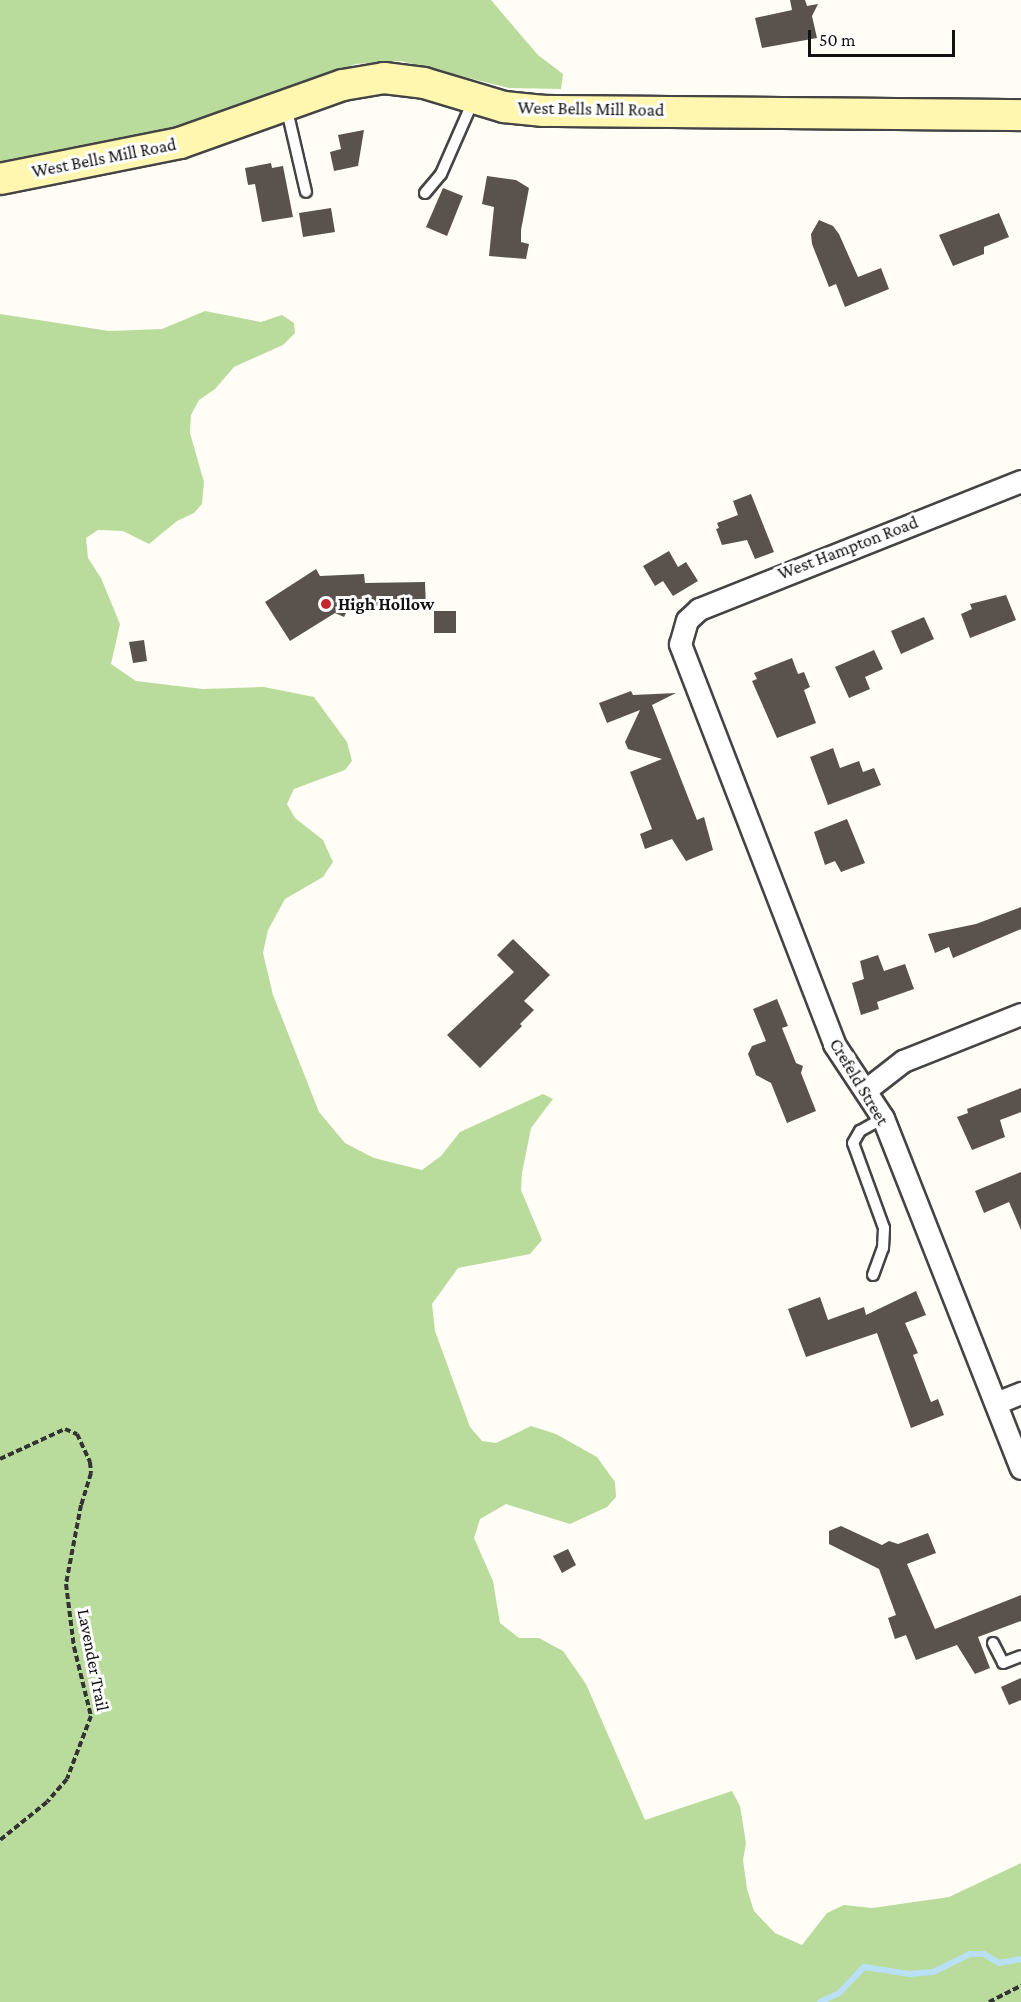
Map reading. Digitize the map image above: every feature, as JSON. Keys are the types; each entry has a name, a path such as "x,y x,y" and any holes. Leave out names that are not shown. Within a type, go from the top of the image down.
{"street":[{"name":"West Bells Mill Road","path":"0,179 180,143 343,85 384,78 424,83 504,107 566,112 1021,115"},
{"name":"West Hampton Road","path":"682,628 699,609 1021,480"},
{"name":"Crefeld Street","path":"682,628 682,653 834,1044 867,1089 883,1118 1021,1468"},
{"path":"867,1089 903,1061 1021,1014"},
{"path":"996,1403 1021,1393"}],"lane":[{"path":"425,193 441,174 474,99"},
{"path":"286,106 306,192"},
{"path":"873,1275 883,1248 884,1228 853,1143 860,1131 883,1118"},
{"path":"993,1643 1003,1663 1021,1656"}],"path":[{"name":"Lavender Trail","path":"0,1458 59,1429 74,1432 80,1439 90,1462 91,1473 81,1505 66,1584 71,1634 88,1692 90,1722 67,1779 47,1802 0,1840"},
{"path":"989,2002 1021,1986"}],"green space":[{"path":"0,0 491,0 538,55 563,74 561,89 509,88 401,61 355,64 284,97 220,118 0,164"},
{"path":"205,311 261,322 282,315 294,323 295,333 283,345 234,367 215,389 199,400 191,415 190,433 204,482 202,504 194,513 177,521 149,544 123,531 98,530 86,538 88,558 101,578 120,624 111,664 136,681 203,689 264,687 314,697 347,742 352,761 345,770 294,789 287,804 295,818 323,840 333,862 323,877 285,899 268,930 263,953 273,995 319,1112 345,1143 374,1158 422,1170 441,1156 460,1132 543,1094 553,1099 531,1128 522,1173 521,1190 542,1240 530,1254 458,1268 432,1304 435,1331 470,1427 482,1441 496,1443 531,1426 556,1434 597,1457 615,1482 616,1497 607,1507 570,1524 506,1504 480,1519 474,1538 493,1581 500,1623 519,1638 539,1638 563,1651 586,1684 645,1820 732,1791 740,1806 746,1843 743,1860 747,1889 754,1911 775,1933 802,1945 827,1913 844,1905 872,1908 949,1897 1021,1863 1021,2002 0,2002 0,314 109,331 162,329"}],"building":[{"path":"790,0 805,0 807,6 818,4 812,16 817,38 762,48 755,18 792,10"},
{"path":"364,130 358,166 334,171 330,152 341,149 338,135"},
{"path":"271,163 272,168 283,166 293,217 262,222 255,184 248,185 245,168"},
{"path":"487,176 516,180 529,188 521,230 521,242 529,244 526,259 489,256 494,207 482,204"},
{"path":"443,188 463,196 447,236 426,227"},
{"path":"331,208 335,232 303,237 299,213"},
{"path":"999,213 1009,237 984,247 984,254 953,266 939,235"},
{"path":"819,220 833,226 839,234 858,277 881,268 889,289 845,307 836,284 829,287 812,244 811,234"},
{"path":"751,494 774,552 755,559 747,540 722,545 716,529 719,528 717,523 738,515 733,501"},
{"path":"669,551 678,567 686,562 698,581 673,596 663,581 655,586 643,566"},
{"name":"High Hollow","path":"316,569 320,576 364,574 365,583 425,582 426,608 410,608 410,604 349,607 344,617 335,613 290,641 265,602"},
{"path":"1006,595 1016,620 970,638 961,614 972,609 970,604"},
{"path":"434,611 456,611 456,633 434,633"},
{"path":"924,617 934,639 901,654 891,631"},
{"path":"144,640 147,661 133,663 129,642"},
{"path":"874,650 883,669 865,677 870,689 849,698 835,667"},
{"path":"792,658 798,674 804,672 810,687 804,690 816,723 777,738 752,681 757,679 754,673"},
{"path":"631,691 633,695 676,693 652,705 697,820 704,817 713,850 686,861 672,839 645,849 640,834 652,829 630,772 662,759 628,749 625,742 640,710 607,723 599,703"},
{"path":"833,748 840,768 859,761 863,772 874,768 881,785 828,805 810,757"},
{"path":"847,819 865,863 841,872 835,861 825,865 814,832"},
{"path":"1021,907 1021,929 953,958 949,947 935,953 928,934 976,924"},
{"path":"513,939 550,975 524,1001 534,1010 520,1024 522,1026 480,1068 447,1035 514,972 497,955"},
{"path":"878,955 884,971 905,964 914,989 877,1002 879,1009 861,1015 852,983 864,979 860,961"},
{"path":"777,999 788,1026 782,1028 796,1063 803,1066 801,1073 816,1111 787,1123 771,1083 756,1075 748,1054 752,1046 766,1041 753,1009"},
{"path":"1021,1088 1021,1112 1000,1120 1005,1137 972,1150 957,1117 968,1113 967,1109"},
{"path":"1021,1172 1021,1230 1009,1202 984,1213 975,1191"},
{"path":"916,1291 926,1315 905,1323 918,1353 913,1355 931,1402 938,1399 944,1415 911,1428 877,1333 806,1357 788,1309 820,1297 828,1320 864,1307 866,1315"},
{"path":"841,1526 882,1545 889,1541 898,1544 928,1533 936,1553 907,1564 935,1629 1021,1595 1021,1621 978,1637 990,1668 975,1674 957,1645 916,1660 906,1635 895,1639 888,1618 896,1615 879,1569 829,1544 829,1531"},
{"path":"568,1549 576,1565 562,1573 553,1556"},
{"path":"1021,1678 1021,1700 1009,1705 1001,1687"}],"waterway":[{"path":"820,2002 839,1993 864,1967 910,1974 933,1972 970,1954 984,1954 999,1963 1021,1959"}],"place":[{"name":"High Hollow","path":"326,604"}]}
